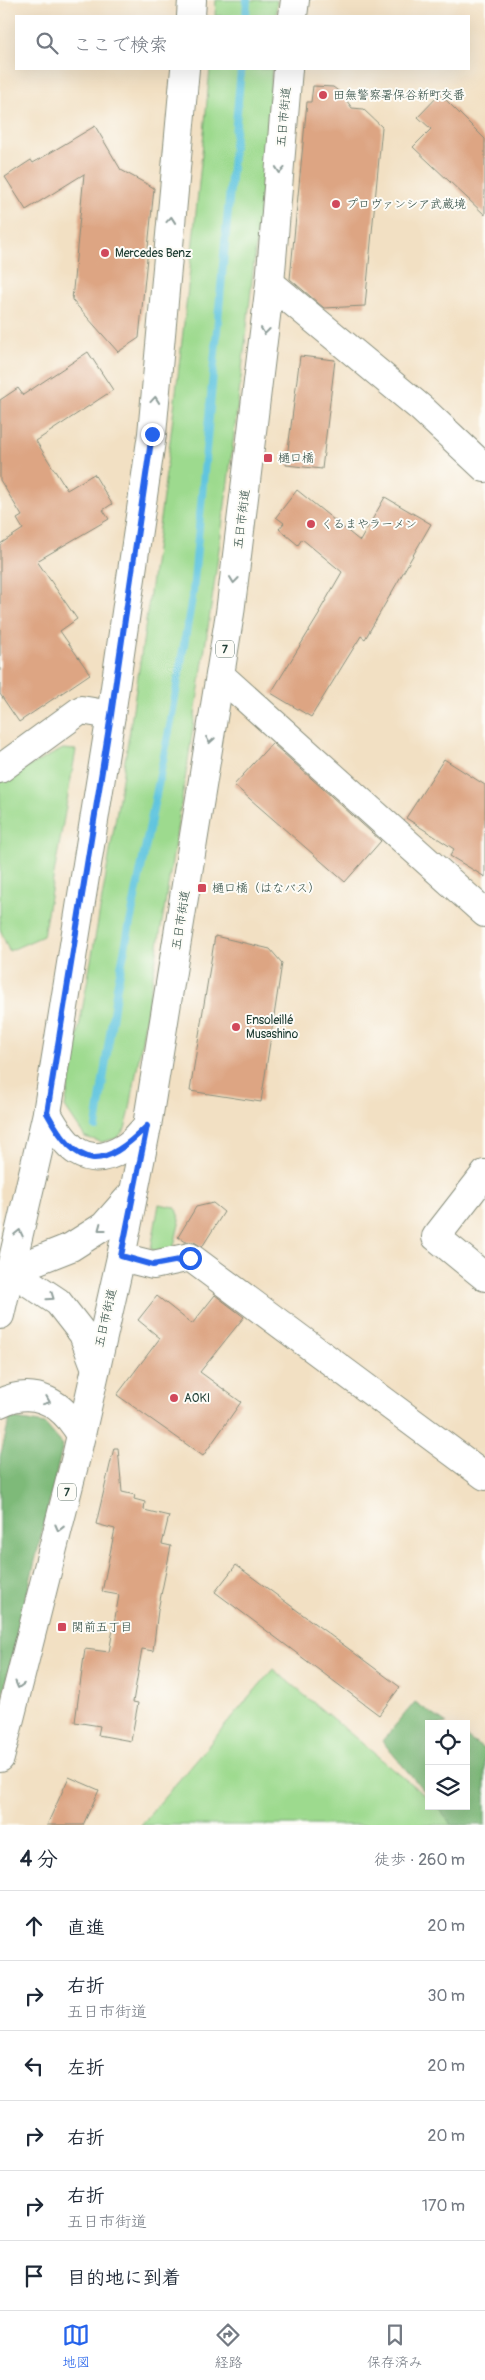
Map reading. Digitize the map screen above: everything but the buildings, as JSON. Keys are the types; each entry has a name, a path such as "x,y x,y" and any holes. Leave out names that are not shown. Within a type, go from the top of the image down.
{"main road":[{"path":"191,15 192,0"},
{"path":"293,15 295,0"},
{"path":"0,1315 5,1273 47,1113 111,715 152,434 185,70"},
{"name":"五日市街道","path":"0,1758 81,1435 121,1256 147,1126 221,676 270,283 288,70"},
{"path":"270,283 422,408 485,468"},
{"path":"221,676 485,913"},
{"path":"0,769 80,710 111,715"},
{"path":"47,1113 68,1146 82,1155 96,1158 126,1147 147,1126"},
{"path":"485,1174 436,1237 485,1277"},
{"path":"5,1273 71,1247 104,1226 134,1192"},
{"path":"121,1256 153,1265 190,1258 485,1476"},
{"path":"5,1273 58,1302 83,1334 95,1366"},
{"path":"0,1403 8,1399 27,1396 45,1399 60,1407 81,1435"}],"green space":[{"path":"216,0 277,0 276,15 215,15"},
{"path":"210,70 272,70 260,200 231,463 194,724 129,1114 125,1129 117,1138 102,1142 85,1137 65,1107 116,816 145,630 170,443"},
{"path":"63,749 76,750 43,936 9,951 0,929 0,781"},
{"path":"159,1204 175,1207 180,1220 173,1250 164,1255 151,1249"},
{"path":"10,1418 45,1424 63,1445 0,1706 0,1457"},
{"path":"273,1669 425,1796 425,1810 443,1810 460,1825 141,1825"},
{"path":"415,1702 441,1720 425,1720 425,1792 382,1741"},
{"path":"470,1740 485,1750 485,1825 452,1825 439,1810 470,1810"}],"waterway":[{"path":"246,15 247,0"},
{"path":"96,1127 117,987 171,721 193,592 241,70"}],"place":[{"name":"田無警察署保谷新町交番","path":"323,95"},
{"name":"プロヴァンシア武蔵境","path":"336,204"},
{"name":"Mercedes Benz","path":"105,253"},
{"name":"樋口橋","path":"268,458"},
{"name":"くるまやラーメン","path":"311,524"},
{"name":"樋口橋（はなバス）","path":"202,888"},
{"name":"Ensoleillé Musashino","path":"236,1027"},
{"name":"AOKI","path":"174,1398"},
{"name":"関前五丁目","path":"62,1627"}],"route":[{"path":"152,434 111,715 47,1113 68,1146 82,1155 96,1158 126,1147 147,1126 121,1256 153,1265 190,1258"}]}
